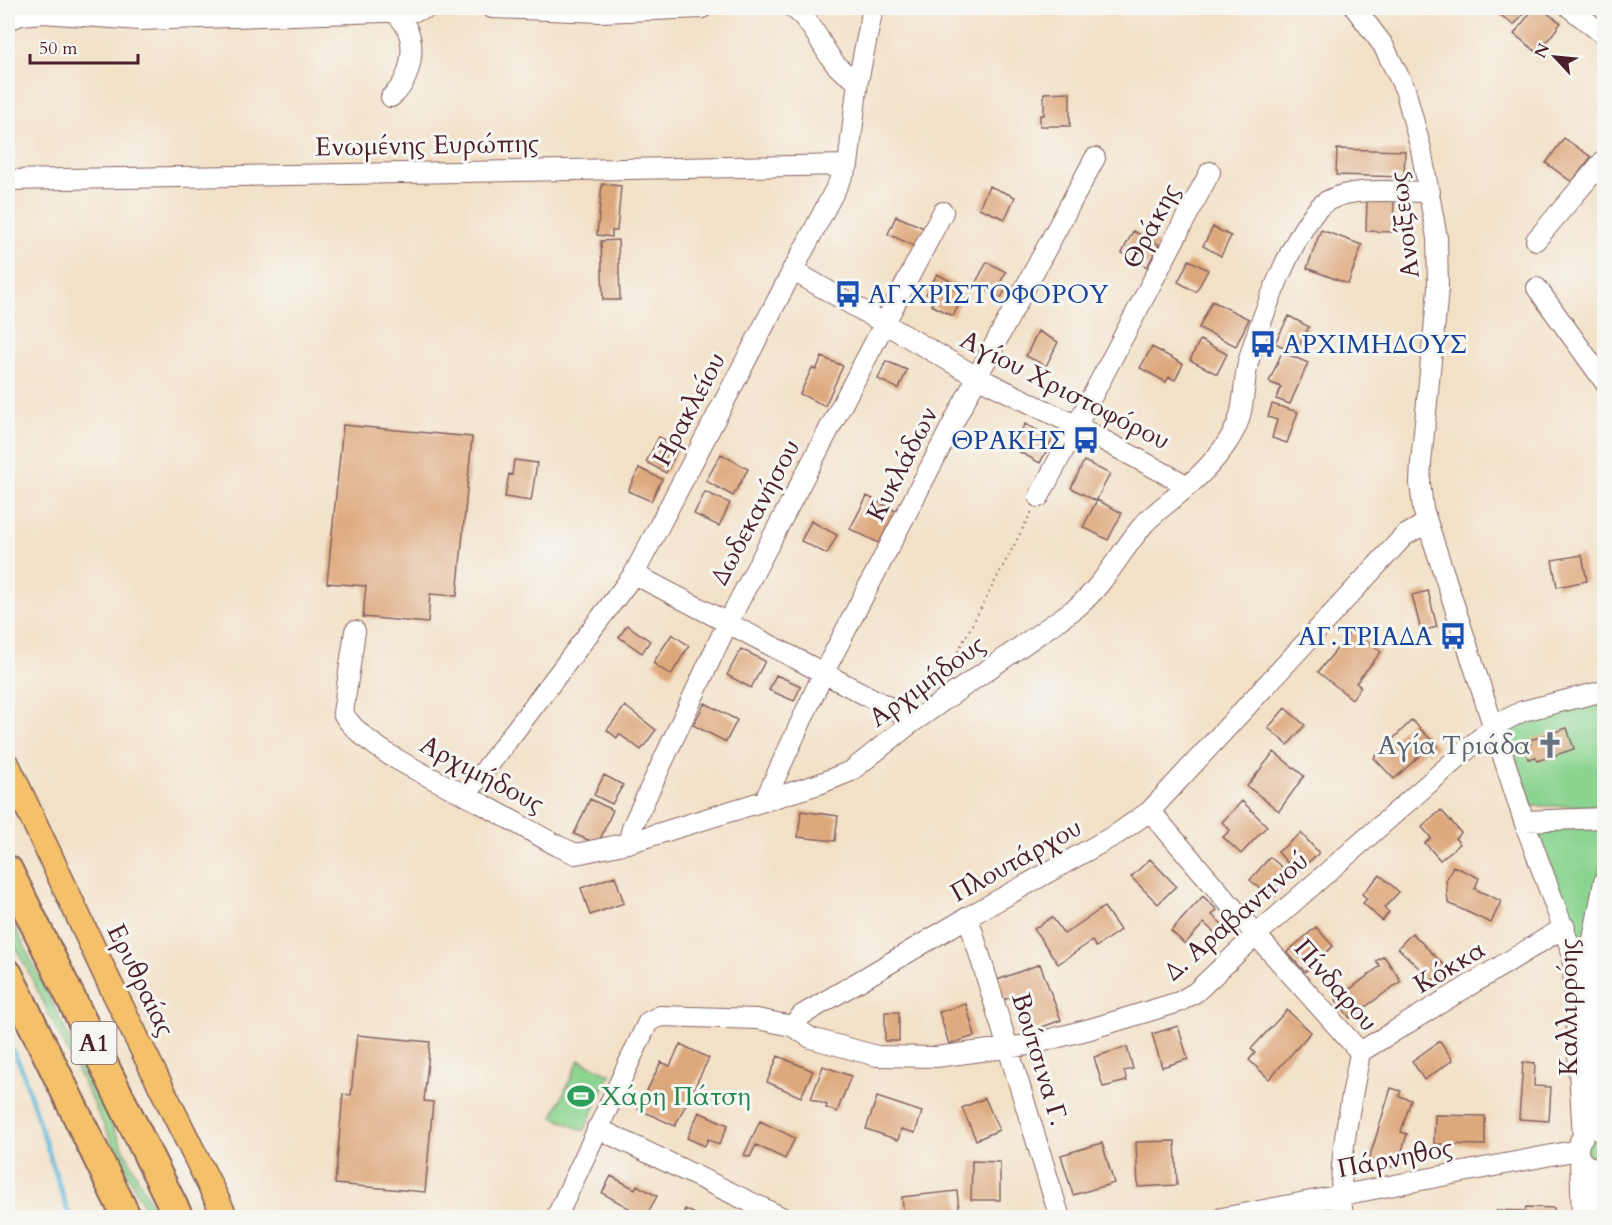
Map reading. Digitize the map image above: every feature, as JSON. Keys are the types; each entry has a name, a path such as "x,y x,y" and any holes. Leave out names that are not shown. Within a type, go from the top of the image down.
{"highway":[{"name":"Α1","path":"8,870 179,1218"},
{"name":"Α1","path":"8,974 127,1218"}],"main road":[{"name":"Ερυθραίας","path":"8,766 109,981 226,1218"}],"street":[{"path":"8,20 21,15 43,13 139,20 360,9 415,11 426,8"},
{"path":"492,8 601,12 702,8"},
{"path":"794,8 811,24 837,66 858,81"},
{"name":"Ηρακλείου","path":"466,795 633,574 848,165 858,81 873,8"},
{"name":"Ανοίξεως","path":"1355,8 1383,45 1405,89 1419,138 1430,192 1439,268 1421,463 1421,495 1426,523 1524,821 1565,927 1572,952 1589,1142"},
{"path":"1570,8 1605,35"},
{"path":"391,97 405,82 410,51 406,25 392,11"},
{"name":"Κυκλάδων","path":"765,800 823,674 977,377 1095,158"},
{"path":"1536,240 1605,160"},
{"name":"Ενωμένης Ευρώπης","path":"8,180 848,165"},
{"name":"Θράκης","path":"1040,497 1210,172"},
{"name":"Αρχιμήδους","path":"355,631 343,713 358,733 406,765 576,854 628,843 819,784 851,771 909,724 1086,600 1147,521 1203,471 1235,429 1240,416 1246,370 1255,334 1299,236 1312,215 1326,201 1346,194 1362,192 1430,192"},
{"name":"Δωδεκανήσου","path":"628,843 633,825 727,624 943,212"},
{"name":"Αγίου Χριστοφόρου","path":"792,270 883,325 977,377 1077,426 1188,486"},
{"path":"1537,288 1605,381"},
{"name":"Πλουτάρχου","path":"792,1026 802,1015 968,917 1117,834 1150,811 1404,536 1426,523"},
{"path":"633,574 900,713 909,724"},
{"name":"Δ. Αραβαντινού","path":"792,1026 811,1038 877,1056 936,1057 1008,1048 1090,1029 1186,999 1494,726 1522,711 1605,691"},
{"name":"Πίνδαρου","path":"1150,811 1360,1052 1341,1171 1340,1196 1343,1218"},
{"path":"1524,821 1605,818"},
{"name":"Καλλιρρόης","path":"1589,1142 1595,1085 1590,955 1605,882"},
{"name":"Βούτσινα Γ.","path":"968,917 1060,1218"},
{"name":"Κόκκα","path":"1360,1052 1565,927"},
{"path":"556,1218 648,1022 660,1016 670,1016 757,1019 792,1026"},
{"path":"597,1128 759,1213 783,1218"},
{"path":"1589,1142 1587,1166 1601,1167 1598,1218"},
{"path":"1582,1218 1589,1142"},
{"name":"Πάρνηθος","path":"1222,1218 1259,1214 1589,1142"}],"path":[{"path":"947,698 942,682 1040,497"}],"green space":[{"path":"1604,701 1604,806 1532,806 1506,728 1528,718"},
{"path":"1604,826 1604,849 1586,933 1579,938 1575,936 1536,828"},
{"path":"8,913 157,1217 149,1217 8,930"},
{"name":"Χάρη Πάτση","path":"579,1060 610,1074 584,1131 553,1117"},
{"path":"1597,1139 1604,1143 1604,1156 1601,1159 1588,1156 1586,1146 1590,1140"}],"building":[{"path":"1491,8 1528,8 1514,25"},
{"path":"1534,8 1540,8 1561,23 1538,53 1514,34"},
{"path":"1070,92 1070,126 1040,126 1040,115 1044,115 1044,93"},
{"path":"1564,138 1591,157 1572,182 1546,163"},
{"path":"1337,149 1405,151 1404,177 1336,175"},
{"path":"602,184 621,186 617,231 612,231 612,237 597,235"},
{"path":"989,186 1015,197 1005,219 979,208"},
{"path":"1367,199 1394,200 1393,232 1366,231"},
{"path":"896,216 924,228 916,247 888,234"},
{"path":"1213,227 1231,236 1221,256 1203,246"},
{"path":"1321,230 1362,245 1348,284 1307,268"},
{"path":"1133,231 1159,244 1147,267 1122,253"},
{"path":"618,240 620,300 603,300 601,241"},
{"path":"1189,260 1208,270 1196,292 1178,282"},
{"path":"987,262 1006,272 1000,283 1007,287 1001,298 975,284"},
{"path":"937,274 958,285 955,290 964,295 953,316 931,305 935,299 926,294"},
{"path":"1212,301 1249,319 1236,346 1199,328"},
{"path":"1289,316 1309,327 1295,353 1275,343"},
{"path":"1038,331 1058,342 1046,366 1026,356"},
{"path":"1200,340 1227,354 1217,374 1190,360"},
{"path":"1152,347 1183,364 1175,380 1169,377 1166,382 1140,368"},
{"path":"1282,352 1308,363 1290,404 1276,399 1281,387 1269,382"},
{"path":"822,357 843,366 825,406 800,394 812,368 816,370"},
{"path":"886,361 907,370 899,389 878,379"},
{"path":"1272,404 1298,412 1287,443 1272,438 1277,420 1268,417"},
{"path":"1025,424 1053,438 1040,463 1012,448"},
{"path":"343,425 472,437 457,596 430,594 428,623 363,617 366,586 327,583"},
{"path":"659,437 679,447 666,473 646,462"},
{"path":"721,454 748,469 733,496 706,481"},
{"path":"514,460 537,463 531,501 505,497"},
{"path":"1084,461 1110,474 1096,501 1071,488"},
{"path":"639,468 662,479 651,501 628,491"},
{"path":"705,492 730,503 719,526 694,514"},
{"path":"867,496 896,511 879,543 850,529"},
{"path":"1097,500 1122,513 1108,540 1083,527"},
{"path":"811,521 837,535 827,554 801,541"},
{"path":"1582,555 1587,581 1557,587 1552,560"},
{"path":"1428,591 1437,627 1421,631 1412,595"},
{"path":"627,625 650,641 642,653 619,637"},
{"path":"1353,629 1381,652 1356,683 1361,687 1352,699 1318,672"},
{"path":"672,634 689,646 671,675 653,663"},
{"path":"741,649 765,661 751,688 727,675"},
{"path":"776,675 801,686 794,701 769,690"},
{"path":"705,703 737,720 726,742 693,725"},
{"path":"625,706 656,730 641,750 619,734 617,738 607,730"},
{"path":"1285,708 1305,725 1288,745 1268,728"},
{"path":"1412,720 1437,746 1430,753 1426,750 1394,779 1374,758"},
{"name":"Αγία Τριάδα","path":"1567,728 1574,749 1537,761 1536,757 1528,759 1524,746 1531,744 1530,740"},
{"path":"1274,752 1304,776 1279,811 1247,786"},
{"path":"604,775 623,785 612,804 594,795"},
{"path":"590,799 613,810 598,844 574,834"},
{"path":"1242,801 1267,826 1241,854 1223,837 1230,830 1222,822"},
{"path":"1441,810 1461,833 1455,838 1460,844 1440,860 1425,843 1431,838 1422,827"},
{"path":"801,811 838,816 835,841 798,837"},
{"path":"1301,833 1319,853 1296,873 1278,852"},
{"path":"1270,857 1291,875 1272,899 1250,880"},
{"path":"1150,859 1176,886 1158,904 1131,877"},
{"path":"1453,866 1479,878 1475,889 1501,901 1491,923 1448,903 1446,881"},
{"path":"1380,875 1399,892 1384,908 1389,912 1382,921 1363,903 1367,899 1362,894"},
{"path":"615,876 624,903 590,915 581,888"},
{"path":"1203,896 1217,910 1212,915 1223,925 1215,933 1204,923 1185,944 1171,931"},
{"path":"1104,907 1120,930 1096,947 1092,941 1058,964 1034,929 1052,917 1064,934"},
{"path":"1316,927 1333,946 1305,972 1287,952"},
{"path":"1412,933 1446,967 1425,988 1415,978 1422,971 1398,948"},
{"path":"1384,956 1401,981 1350,1018 1336,1000 1380,966 1376,961"},
{"path":"1040,964 1061,1020 1037,1029 1039,1036 1031,1039 1028,1031 1031,1030 1018,994 999,1002 992,982"},
{"path":"966,1004 975,1036 949,1044 939,1012"},
{"path":"1287,1010 1311,1032 1269,1079 1249,1060 1255,1053 1251,1049"},
{"path":"885,1012 899,1012 899,1041 885,1041"},
{"path":"1178,1026 1188,1059 1162,1067 1152,1034"},
{"path":"357,1035 430,1042 424,1101 433,1102 425,1192 335,1184 343,1094 351,1095"},
{"path":"1440,1041 1453,1060 1424,1080 1412,1061"},
{"path":"680,1044 709,1058 675,1126 638,1109 661,1062 670,1066"},
{"path":"1127,1047 1133,1069 1124,1071 1127,1081 1103,1087 1094,1057"},
{"path":"778,1056 813,1071 801,1097 767,1082"},
{"path":"1523,1062 1535,1063 1534,1086 1551,1087 1549,1121 1519,1119"},
{"path":"823,1066 851,1076 837,1112 811,1099"},
{"path":"1391,1088 1401,1091 1399,1096 1411,1100 1401,1132 1407,1134 1397,1168 1369,1159"},
{"path":"877,1097 922,1112 915,1133 901,1129 898,1140 866,1129"},
{"path":"985,1098 999,1130 976,1140 962,1108"},
{"path":"699,1112 728,1125 719,1145 708,1139 705,1146 687,1138"},
{"path":"1435,1115 1485,1116 1485,1145 1434,1144"},
{"path":"760,1121 795,1138 785,1159 756,1145 750,1157 744,1155"},
{"path":"1175,1141 1177,1185 1138,1187 1136,1142"},
{"path":"1102,1143 1114,1183 1073,1195 1061,1155"},
{"path":"972,1161 1000,1162 1000,1200 971,1200"},
{"path":"611,1176 635,1189 637,1185 657,1196 645,1218 624,1218 629,1208 602,1193"},
{"path":"957,1191 960,1218 904,1218 902,1197"},
{"path":"1526,1207 1554,1208 1554,1218 1497,1218 1497,1210 1525,1211"},
{"path":"685,1209 703,1218 681,1218"}],"waterway":[{"path":"8,1041 21,1067 70,1218"}],"place":[{"name":"ΑΓ.ΧΡΙΣΤΟΦΟΡΟΥ","path":"848,294"},
{"name":"ΑΡΧΙΜΗΔΟΥΣ","path":"1263,344"},
{"name":"ΘΡΑΚΗΣ","path":"1086,440"},
{"name":"ΑΓ.ΤΡΙΑΔΑ","path":"1453,636"},
{"name":"Αγία Τριάδα","path":"1550,745"},
{"name":"Χάρη Πάτση","path":"581,1096"}]}
